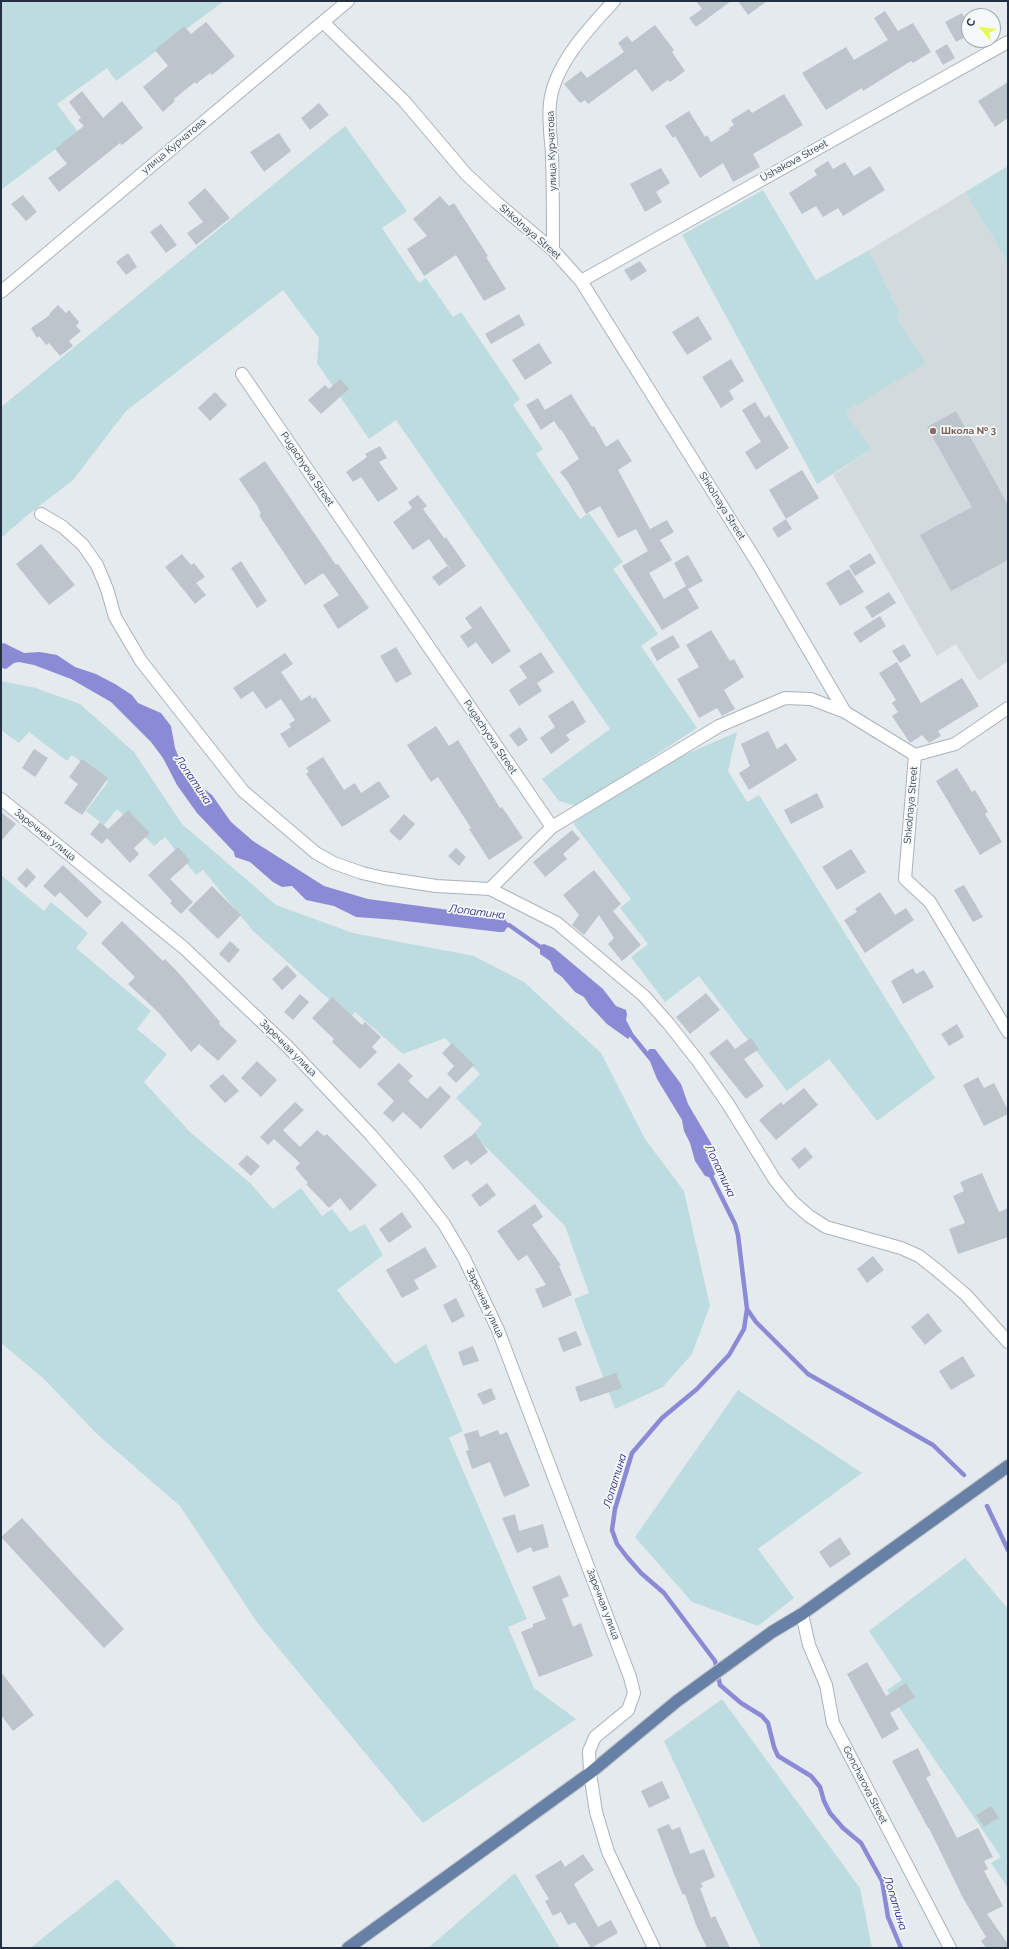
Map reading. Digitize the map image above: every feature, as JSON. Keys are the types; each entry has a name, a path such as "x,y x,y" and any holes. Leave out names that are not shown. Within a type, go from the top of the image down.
{"main road":[{"path":"348,1948 590,1773 678,1701 772,1632 802,1614 1008,1466"}],"street":[{"name":"улица Курчатова","path":"1,292 348,1"},
{"name":"улица Курчатова","path":"553,250 554,188 550,103 558,78 567,59 593,24 614,1"},
{"name":"Shkolnaya Street","path":"323,22 404,101 466,174 496,202 553,250 581,281 756,560 845,712 915,755 905,879 930,902 1008,1032"},
{"name":"Ushakova Street","path":"581,281 1008,42"},
{"name":"Pugachyova Street","path":"242,374 552,828"},
{"path":"41,514 64,527 83,545 97,565 115,617 141,661 243,791 316,853 334,863 362,873 384,878 436,886 490,889 557,923 644,996 698,1062 728,1104 775,1180 792,1200 809,1216 826,1227 901,1248 919,1256 966,1295 1008,1342"},
{"path":"490,889 552,828 719,726 785,698 810,699 845,712"},
{"path":"915,755 955,744 1008,708"},
{"name":"Заречная улица","path":"1,799 184,948 282,1041 371,1135 414,1185 444,1224 464,1258 498,1330 630,1677 634,1693 628,1710 595,1737 588,1750 590,1773 596,1812 608,1852 654,1948"},
{"name":"Goncharova Street","path":"802,1614 809,1645 826,1685 833,1723 950,1948"}],"shaded area":[{"path":"1,1 224,1 116,81 107,68 57,104 78,132 1,190"},
{"path":"345,126 407,211 382,228 419,283 426,278 453,317 461,312 520,399 513,405 543,449 536,454 580,519 589,513 623,562 613,569 658,634 641,646 697,728 577,806 559,801 542,779 610,729 396,420 369,439 317,363 319,338 283,290 126,411 73,480 1,538 1,407"},
{"path":"1008,166 1008,263 965,192"},
{"path":"763,190 816,280 869,250 900,314 896,317 926,363 845,412 872,449 817,484 682,235"},
{"name":"Школа № 3","path":"965,192 1008,263 1008,661 979,681 956,644 937,656 833,475 872,449 845,412 896,317 900,314 869,250"},
{"path":"1,681 36,688 80,704 134,752 182,824 276,905 353,933 474,956 524,982 601,1053 645,1139 684,1191 710,1306 692,1354 663,1387 615,1409 574,1299 589,1293 565,1226 473,1134 482,1124 456,1098 480,1074 445,1038 403,1054 355,1012 350,1018 253,931 203,870 196,875 165,837 154,846 117,809 104,825 86,811 108,782 72,755 67,761 29,732 19,743 1,730"},
{"path":"737,732 728,771 747,802 759,795 935,1078 877,1121 829,1059 787,1091 699,976 665,1002 631,957 648,944 620,908 631,899 573,823 666,763"},
{"path":"1,875 44,911 51,902 88,933 76,948 151,1011 137,1029 167,1054 144,1082 190,1132 250,1183 273,1209 301,1188 322,1216 332,1209 350,1232 365,1224 383,1255 337,1290 395,1364 426,1344 463,1431 449,1438 527,1619 508,1627 534,1688 576,1719 423,1823 256,1621 180,1506 98,1435 44,1379 1,1343"},
{"path":"738,1390 862,1473 758,1549 794,1598 758,1626 692,1602 635,1537"},
{"path":"965,1558 1008,1609 1008,1888 991,1863 1001,1857 887,1690 902,1680 869,1631"},
{"path":"722,1699 860,1888 872,1948 761,1948 664,1741"},
{"path":"515,1873 560,1948 428,1948"},
{"path":"117,1879 178,1948 30,1948"}],"water":[{"path":"4,643 24,653 40,652 57,655 75,667 96,674 115,684 132,695 138,703 161,713 171,726 175,748 181,763 195,782 212,795 231,822 253,841 324,886 368,899 501,917 505,919 509,925 504,932 499,932 397,920 356,917 334,906 306,900 292,886 282,887 273,882 250,862 235,857 234,852 197,813 177,785 163,758 151,742 111,702 71,679 34,665 19,662 14,663 6,669 1,668 1,644"},
{"path":"544,944 554,948 603,989 616,1006 626,1010 626,1020 633,1033 628,1039 607,1024 590,1006 584,997 575,992 562,977 554,971 550,961 540,954 540,945"},
{"path":"649,1049 655,1049 681,1084 688,1104 711,1143 713,1149 709,1159 715,1174 712,1178 705,1176 695,1161 690,1143 684,1131 682,1120 657,1079 647,1054"}],"building":[{"path":"696,1 731,1 696,27 689,18 702,9"},
{"path":"738,1 767,1 748,15"},
{"path":"885,11 898,31 913,23 931,52 913,63 911,61 863,91 862,88 826,110 802,73 846,47 854,60 888,40 874,18"},
{"path":"961,14 961,39 956,42 945,22"},
{"path":"206,22 235,56 212,75 210,73 196,84 195,82 174,99 175,101 163,112 143,87 168,66 155,50 184,26 191,34"},
{"path":"655,25 674,50 672,52 685,71 670,82 668,80 652,92 636,69 588,104 585,100 580,103 564,84 581,71 587,78 624,52 618,43 627,36 632,42"},
{"path":"947,44 955,58 943,65 935,51"},
{"path":"1008,82 1008,118 995,127 978,101"},
{"path":"82,91 103,118 122,101 143,128 122,145 120,143 59,192 48,178 67,164 55,149 84,126 78,120 81,118 69,102"},
{"path":"784,94 803,125 753,154 760,167 733,182 723,163 700,178 675,136 673,138 665,126 689,111 705,137 707,135 711,142 730,130 729,128 734,125 731,120 749,109 752,113"},
{"path":"319,103 329,115 310,130 301,118"},
{"path":"279,133 291,151 264,172 250,152"},
{"path":"828,161 833,169 845,162 854,176 870,166 885,190 843,216 838,208 823,217 816,206 802,214 789,193 817,175 814,170"},
{"path":"661,168 670,183 656,192 662,202 645,212 630,184"},
{"path":"205,188 230,218 196,245 187,233 203,222 188,203"},
{"path":"23,195 37,212 26,221 11,204"},
{"path":"440,196 449,206 454,203 488,256 486,257 506,289 484,301 456,255 424,276 407,249 427,236 413,219"},
{"path":"161,224 177,245 166,253 150,232"},
{"path":"128,253 137,267 126,275 116,262"},
{"path":"640,261 647,271 631,281 624,270"},
{"path":"58,305 66,313 69,310 79,322 76,326 81,331 69,341 73,346 60,356 49,343 46,345 39,336 37,338 31,328 50,315 49,314"},
{"path":"519,314 525,325 491,344 485,334"},
{"path":"698,316 712,339 687,355 672,332"},
{"path":"539,343 552,363 525,380 512,360"},
{"path":"731,359 744,381 729,391 734,399 721,408 702,377"},
{"path":"340,379 349,389 321,414 308,400 325,385 329,389"},
{"path":"215,392 227,405 210,421 198,408"},
{"path":"571,394 592,427 594,426 606,447 618,439 632,461 618,470 650,529 667,520 674,532 660,540 672,560 649,573 664,599 686,586 674,563 688,555 703,581 688,589 699,608 662,630 622,566 648,551 636,529 618,538 600,506 586,514 568,482 560,472 579,459 561,429 560,430 554,421 541,430 526,405 538,398 545,410"},
{"path":"755,402 765,418 769,415 789,448 756,470 745,452 761,442 742,410"},
{"path":"956,411 1008,505 1008,560 951,591 920,535 972,507 927,427"},
{"path":"380,446 387,458 379,462 398,489 378,502 361,477 353,482 346,472 367,457 365,454"},
{"path":"265,461 336,565 338,564 369,608 338,629 323,605 339,595 323,573 305,585 259,515 261,514 258,507 239,479"},
{"path":"802,470 819,498 786,519 769,490"},
{"path":"418,495 427,506 423,509 445,539 446,537 466,566 454,575 429,539 413,550 393,522 412,508 408,502"},
{"path":"786,519 792,529 778,538 772,528"},
{"path":"41,544 75,585 49,605 16,564"},
{"path":"870,553 876,563 855,576 849,566"},
{"path":"182,554 191,565 194,563 205,577 196,583 206,595 195,604 165,567"},
{"path":"241,561 267,601 257,608 231,568"},
{"path":"447,566 454,575 439,586 432,577"},
{"path":"849,569 864,592 840,606 826,583"},
{"path":"889,592 896,603 872,618 865,607"},
{"path":"481,606 511,651 492,664 476,642 468,648 460,636 472,628 465,618"},
{"path":"880,616 886,626 860,643 853,633"},
{"path":"711,630 730,661 734,659 744,677 724,690 735,709 722,716 717,708 699,718 677,679 699,667 686,645"},
{"path":"673,635 680,647 657,661 650,648"},
{"path":"904,644 911,656 900,663 892,651"},
{"path":"396,647 412,674 396,683 380,656"},
{"path":"541,652 554,672 537,683 542,691 519,706 509,690 527,678 519,666"},
{"path":"285,653 293,664 281,672 301,701 310,695 312,699 315,697 331,721 289,748 280,734 291,727 289,724 295,720 281,699 266,709 253,691 241,699 233,688"},
{"path":"897,662 921,703 962,678 979,706 938,731 941,736 929,743 922,735 910,743 892,716 898,712 892,703 896,700 879,673"},
{"path":"573,700 586,722 566,735 570,740 551,754 540,738 555,727 548,716"},
{"path":"436,726 449,746 458,740 500,808 502,807 523,838 489,860 469,829 471,828 438,777 431,782 407,745"},
{"path":"520,727 528,740 518,747 509,735"},
{"path":"768,731 777,749 786,743 797,760 749,790 739,773 750,766 741,744"},
{"path":"34,749 48,758 35,777 22,768"},
{"path":"323,757 344,790 355,783 361,793 379,781 390,797 342,827 306,774 309,772 306,768"},
{"path":"82,759 108,778 82,815 64,803 78,784 69,777"},
{"path":"957,768 972,792 975,790 988,812 985,814 1002,842 980,855 936,781"},
{"path":"817,793 824,807 791,824 784,810"},
{"path":"128,810 150,833 134,848 139,854 130,863 107,838 102,844 90,834 100,822 108,829"},
{"path":"1,812 16,824 1,841"},
{"path":"404,814 415,824 400,841 389,831"},
{"path":"572,830 580,839 563,854 567,859 545,877 533,862"},
{"path":"178,847 190,861 170,879 193,902 181,914 170,903 172,901 148,875"},
{"path":"456,848 466,857 459,866 448,856"},
{"path":"851,849 866,872 837,890 822,867"},
{"path":"63,865 102,902 87,918 60,892 55,897 43,886"},
{"path":"27,868 36,877 26,888 17,879"},
{"path":"594,870 621,904 613,911 641,945 622,961 608,944 614,938 599,915 584,935 572,925 579,915 563,895"},
{"path":"964,885 983,917 973,922 954,890"},
{"path":"212,886 241,915 218,939 188,910"},
{"path":"880,892 895,915 906,908 914,920 865,953 844,920 857,912 855,909"},
{"path":"122,921 163,961 165,959 177,971 220,1022 219,1024 237,1041 218,1061 199,1044 191,1052 158,1012 128,984 135,977 101,943"},
{"path":"230,941 240,950 229,963 219,954"},
{"path":"287,965 297,976 282,990 272,979"},
{"path":"913,968 916,974 924,970 934,987 903,1004 891,981"},
{"path":"706,993 720,1010 690,1034 676,1017"},
{"path":"300,994 309,1002 293,1020 284,1012"},
{"path":"332,997 362,1025 365,1022 381,1037 372,1047 377,1052 360,1069 332,1042 334,1039 312,1018"},
{"path":"957,1024 964,1037 949,1046 941,1034"},
{"path":"751,1038 759,1049 744,1059 764,1086 746,1099 709,1053 727,1039 735,1049"},
{"path":"452,1043 474,1065 456,1083 447,1074 454,1066 442,1053"},
{"path":"257,1061 277,1080 261,1097 241,1078"},
{"path":"399,1063 413,1076 408,1081 427,1099 440,1086 451,1097 421,1129 403,1112 393,1122 383,1113 394,1101 377,1084"},
{"path":"223,1074 239,1091 225,1103 209,1086"},
{"path":"978,1077 984,1088 994,1083 1008,1110 1008,1114 984,1126 963,1085"},
{"path":"804,1088 818,1105 776,1140 759,1120 781,1102 783,1105"},
{"path":"295,1102 304,1110 283,1130 300,1147 317,1130 324,1136 327,1134 377,1185 350,1211 340,1198 329,1208 306,1184 308,1183 295,1168 300,1163 274,1139 268,1145 260,1137"},
{"path":"475,1133 488,1152 471,1165 467,1160 453,1170 443,1156"},
{"path":"805,1147 813,1157 799,1169 791,1159"},
{"path":"247,1155 260,1166 251,1176 238,1164"},
{"path":"982,1173 999,1212 1008,1208 1008,1237 958,1254 949,1229 965,1223 953,1196 964,1191 960,1182"},
{"path":"487,1183 496,1195 480,1207 471,1195"},
{"path":"535,1204 543,1217 532,1225 561,1265 559,1266 572,1295 543,1308 535,1289 546,1285 527,1255 518,1261 497,1231"},
{"path":"402,1212 412,1227 389,1243 379,1229"},
{"path":"425,1247 437,1267 414,1280 419,1289 402,1298 386,1270"},
{"path":"873,1256 884,1270 867,1283 857,1269"},
{"path":"456,1298 465,1316 452,1323 443,1305"},
{"path":"928,1313 942,1331 925,1345 911,1327"},
{"path":"576,1331 582,1345 563,1352 558,1338"},
{"path":"473,1346 479,1361 463,1366 458,1352"},
{"path":"963,1356 975,1376 951,1390 939,1371"},
{"path":"616,1373 622,1388 580,1402 575,1387"},
{"path":"491,1388 496,1399 483,1405 477,1394"},
{"path":"478,1430 480,1437 498,1430 500,1435 507,1432 530,1486 504,1497 490,1462 472,1469 466,1451 469,1450 464,1434"},
{"path":"515,1514 519,1531 543,1524 549,1547 533,1552 531,1547 517,1553 502,1518"},
{"path":"22,1518 124,1629 104,1648 1,1537"},
{"path":"840,1537 851,1554 830,1568 819,1552"},
{"path":"560,1575 569,1596 562,1599 573,1627 581,1623 593,1656 539,1677 521,1632 533,1627 533,1624 546,1619 532,1587"},
{"path":"867,1662 886,1696 906,1683 915,1697 890,1713 899,1729 882,1739 847,1674"},
{"path":"1,1672 34,1715 13,1731 1,1715"},
{"path":"918,1748 931,1775 926,1778 957,1838 978,1828 993,1857 984,1861 988,1869 984,1871 1003,1906 987,1914 1008,1944 1008,1948 986,1948 981,1941 986,1937 963,1898 929,1828 892,1761"},
{"path":"662,1781 670,1798 649,1808 641,1791"},
{"path":"991,1806 999,1818 984,1827 976,1815"},
{"path":"669,1824 672,1830 680,1827 690,1854 704,1849 715,1877 701,1883 703,1887 700,1888 711,1918 715,1916 730,1948 707,1948 696,1925 685,1894 683,1895 674,1874 657,1829"},
{"path":"583,1854 594,1870 574,1884 598,1927 611,1920 618,1933 591,1948 575,1922 568,1925 561,1912 553,1916 545,1901 549,1899 535,1876 561,1860 565,1867"}],"waterway":[{"name":"Лопатина","path":"504,925 509,925 543,949"},
{"name":"Лопатина","path":"629,1032 651,1059"},
{"name":"Лопатина","path":"710,1174 735,1224 738,1235 747,1309 744,1329 729,1355 697,1389 662,1418 632,1453 615,1509 612,1530 617,1544 627,1557 641,1573 664,1593 715,1661 720,1685 741,1703 762,1716 768,1723 774,1747 778,1756 811,1776 820,1787 824,1801 830,1813 843,1828 861,1843 882,1881 888,1917 901,1948"},
{"path":"747,1309 756,1322 808,1374 933,1445 964,1475"},
{"path":"987,1506 1008,1550"}],"place":[{"name":"Школа № 3","path":"933,431"}]}
